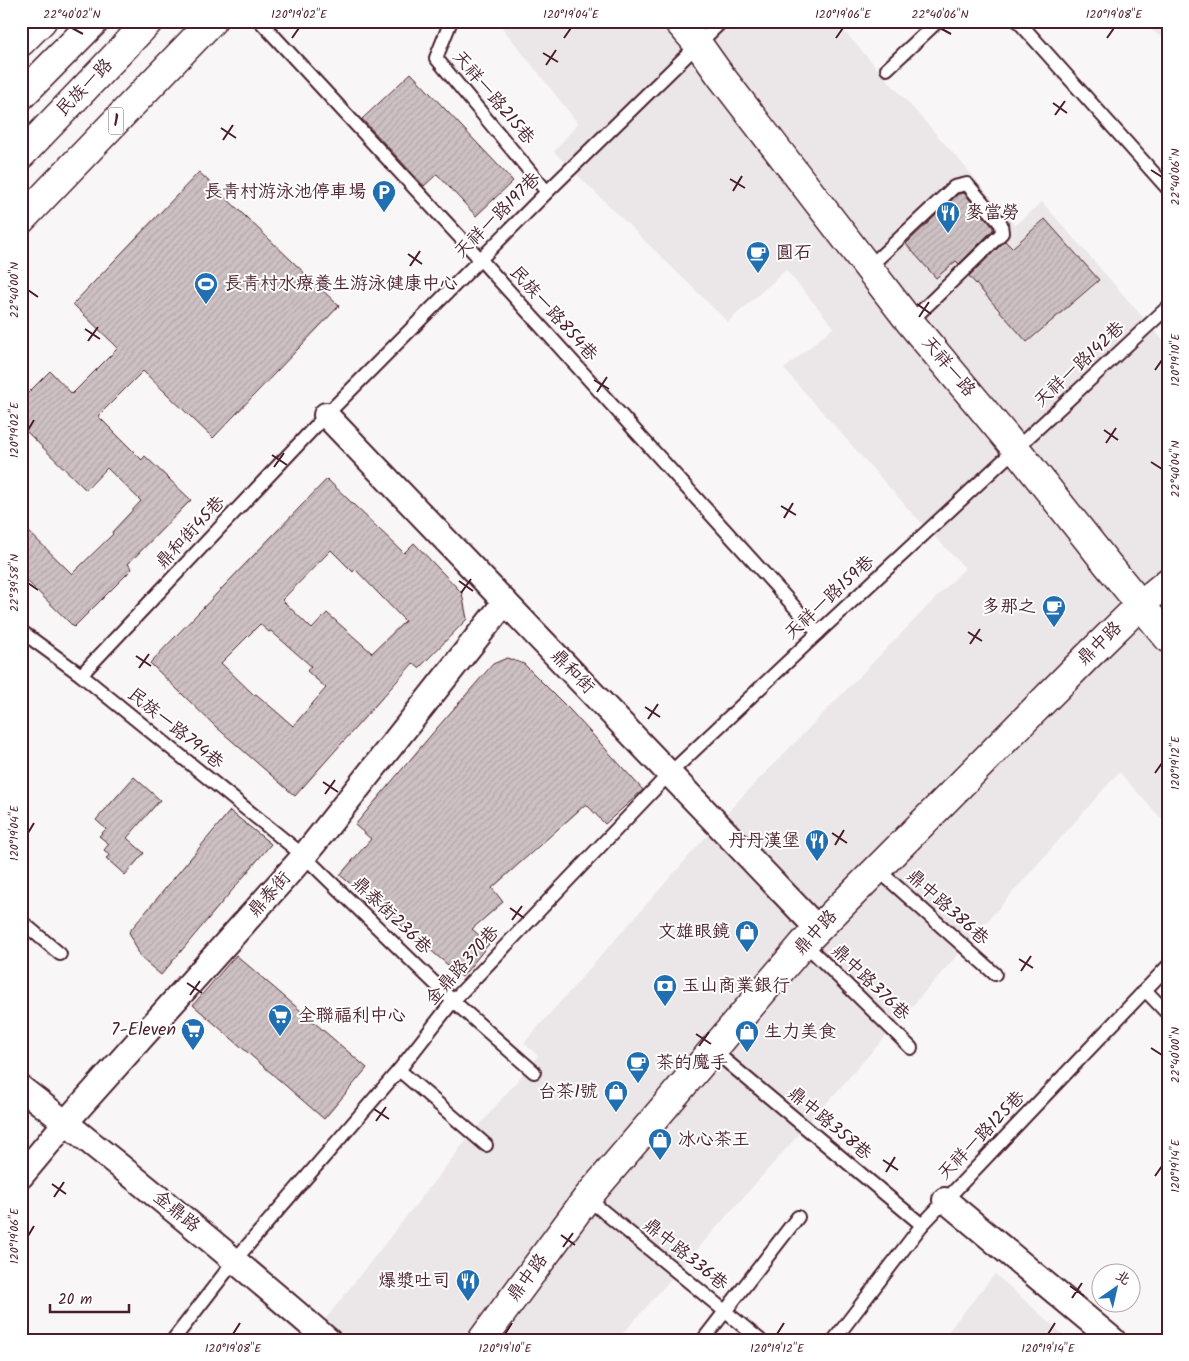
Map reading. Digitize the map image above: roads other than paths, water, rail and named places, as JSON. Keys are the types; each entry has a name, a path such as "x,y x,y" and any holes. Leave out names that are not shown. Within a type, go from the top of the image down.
{"street":[{"path":"21,42 42,21"},
{"path":"21,96 95,21"},
{"name":"民族一路","path":"21,155 149,21"},
{"name":"1","path":"21,220 212,21"},
{"name":"天祥一路","path":"678,21 698,44 720,76 910,322 1016,449 1168,638"},
{"name":"鼎和街","path":"326,414 669,774 811,936"},
{"name":"鼎中路","path":"482,1340 587,1198 811,936 1086,658 1140,605 1168,582"},
{"name":"鼎泰街","path":"21,1176 66,1122 304,856 505,602"},
{"name":"金鼎路","path":"21,1088 66,1122 235,1260 328,1340"},
{"path":"945,1200 1112,1340"}],"lane":[{"name":"民族一路854巷","path":"260,21 480,260 818,633"},
{"name":"天祥一路215巷","path":"451,21 436,58 547,192"},
{"name":"天祥一路197巷","path":"326,414 547,192 722,21"},
{"path":"887,69 938,21"},
{"path":"1018,21 1168,189"},
{"path":"868,268 954,187 967,184 1001,224 1002,233 910,322"},
{"name":"天祥一路142巷","path":"1016,449 1168,307"},
{"name":"鼎和街45巷","path":"81,675 326,414"},
{"name":"天祥一路159巷","path":"669,774 1016,449"},
{"name":"民族一路794巷","path":"21,631 81,675 304,856"},
{"name":"金鼎路370巷","path":"173,1340 235,1260 399,1070 453,1001 669,774"},
{"name":"鼎泰街236巷","path":"304,856 453,1001 534,1072"},
{"name":"鼎中路386巷","path":"877,869 994,974"},
{"path":"21,921 60,954"},
{"name":"鼎中路376巷","path":"811,936 911,1048"},
{"name":"天祥一路125巷","path":"834,1340 922,1224 1168,966"},
{"path":"1145,990 1168,1014"},
{"name":"鼎中路358巷","path":"713,1050 922,1224"},
{"path":"399,1070 486,1145"},
{"name":"鼎中路336巷","path":"587,1198 760,1340"},
{"path":"703,1340 798,1217"}],"place":[{"name":"長青村游泳池停車場","path":"384,213"},
{"name":"麥當勞","path":"948,234"},
{"name":"圓石","path":"758,274"},
{"name":"長青村水療養生游泳健康中心","path":"206,305"},
{"name":"多那之","path":"1054,628"},
{"name":"丹丹漢堡","path":"817,862"},
{"name":"文雄眼鏡","path":"747,953"},
{"name":"玉山商業銀行","path":"665,1007"},
{"name":"全聯福利中心","path":"280,1037"},
{"name":"7-Eleven","path":"193,1051"},
{"name":"生力美食","path":"747,1053"},
{"name":"茶的魔手","path":"638,1084"},
{"name":"台茶1號","path":"616,1113"},
{"name":"冰心茶王","path":"660,1161"},
{"name":"爆漿吐司","path":"468,1302"}]}
